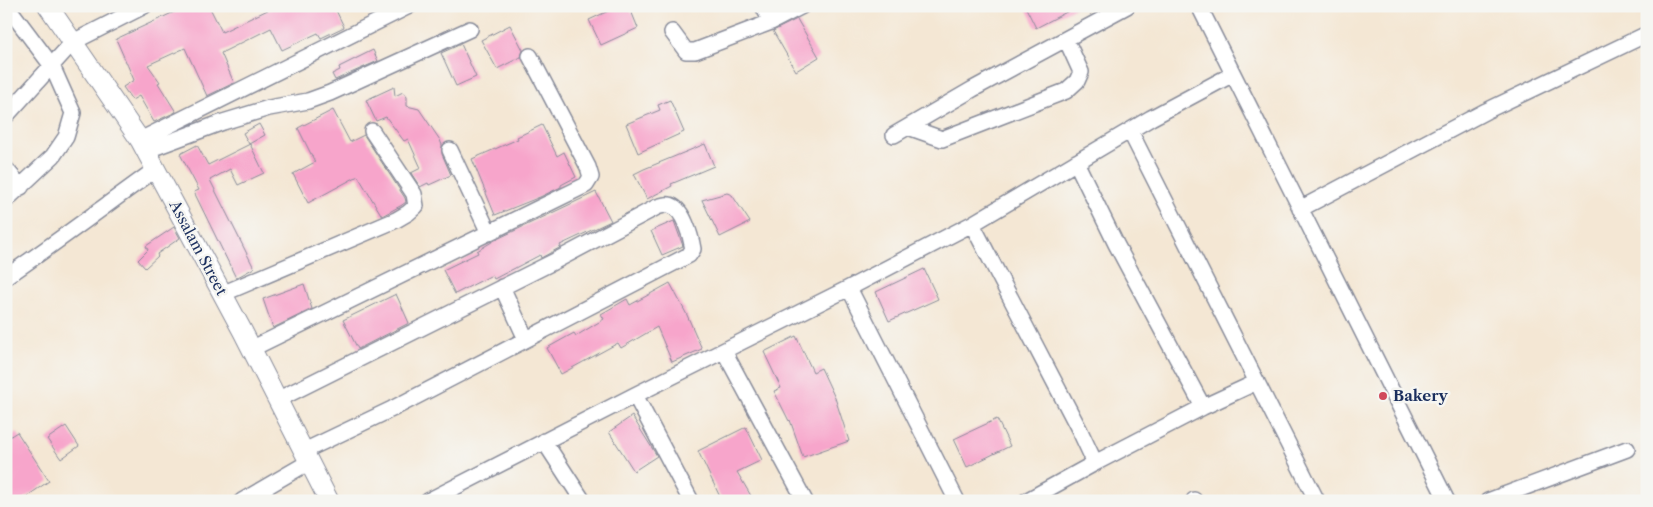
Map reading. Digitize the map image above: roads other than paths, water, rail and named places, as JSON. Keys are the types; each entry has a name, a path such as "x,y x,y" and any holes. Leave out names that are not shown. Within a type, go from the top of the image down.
{"main road":[{"name":"Assalam Street","path":"48,6 156,169 251,348 329,501"}],"street":[{"path":"6,200 54,156 66,137 73,113 52,66 7,6"},
{"path":"6,116 73,42 144,6"},
{"path":"142,146 409,6"},
{"path":"764,6 771,22"},
{"path":"672,32 686,51 695,51 771,22 802,6"},
{"path":"894,135 973,89 1127,6"},
{"path":"1199,6 1447,501"},
{"path":"142,146 269,108 301,103 330,93 470,30"},
{"path":"1300,209 1486,111 1647,34"},
{"path":"908,127 942,139 1066,91 1077,81 1081,72 1066,39"},
{"path":"251,348 586,185 591,178 530,56"},
{"path":"428,501 972,224 1076,162 1233,74"},
{"path":"222,294 396,220 408,214 416,206 414,194 372,131"},
{"path":"1130,131 1316,501"},
{"path":"450,150 489,233"},
{"path":"1076,162 1116,244 1203,407"},
{"path":"6,169 21,187"},
{"path":"6,277 48,249 95,212 156,169"},
{"path":"242,501 306,457 392,408 689,255 694,249 681,214 676,208 668,204 657,207 277,400"},
{"path":"972,224 1096,463"},
{"path":"502,287 526,339"},
{"path":"849,288 957,501"},
{"path":"724,351 805,501"},
{"path":"1026,501 1203,407 1257,382"},
{"path":"635,395 691,501"},
{"path":"544,441 583,501"},
{"path":"1488,501 1627,449"}],"place":[{"name":"Bakery","path":"1383,396"}]}
